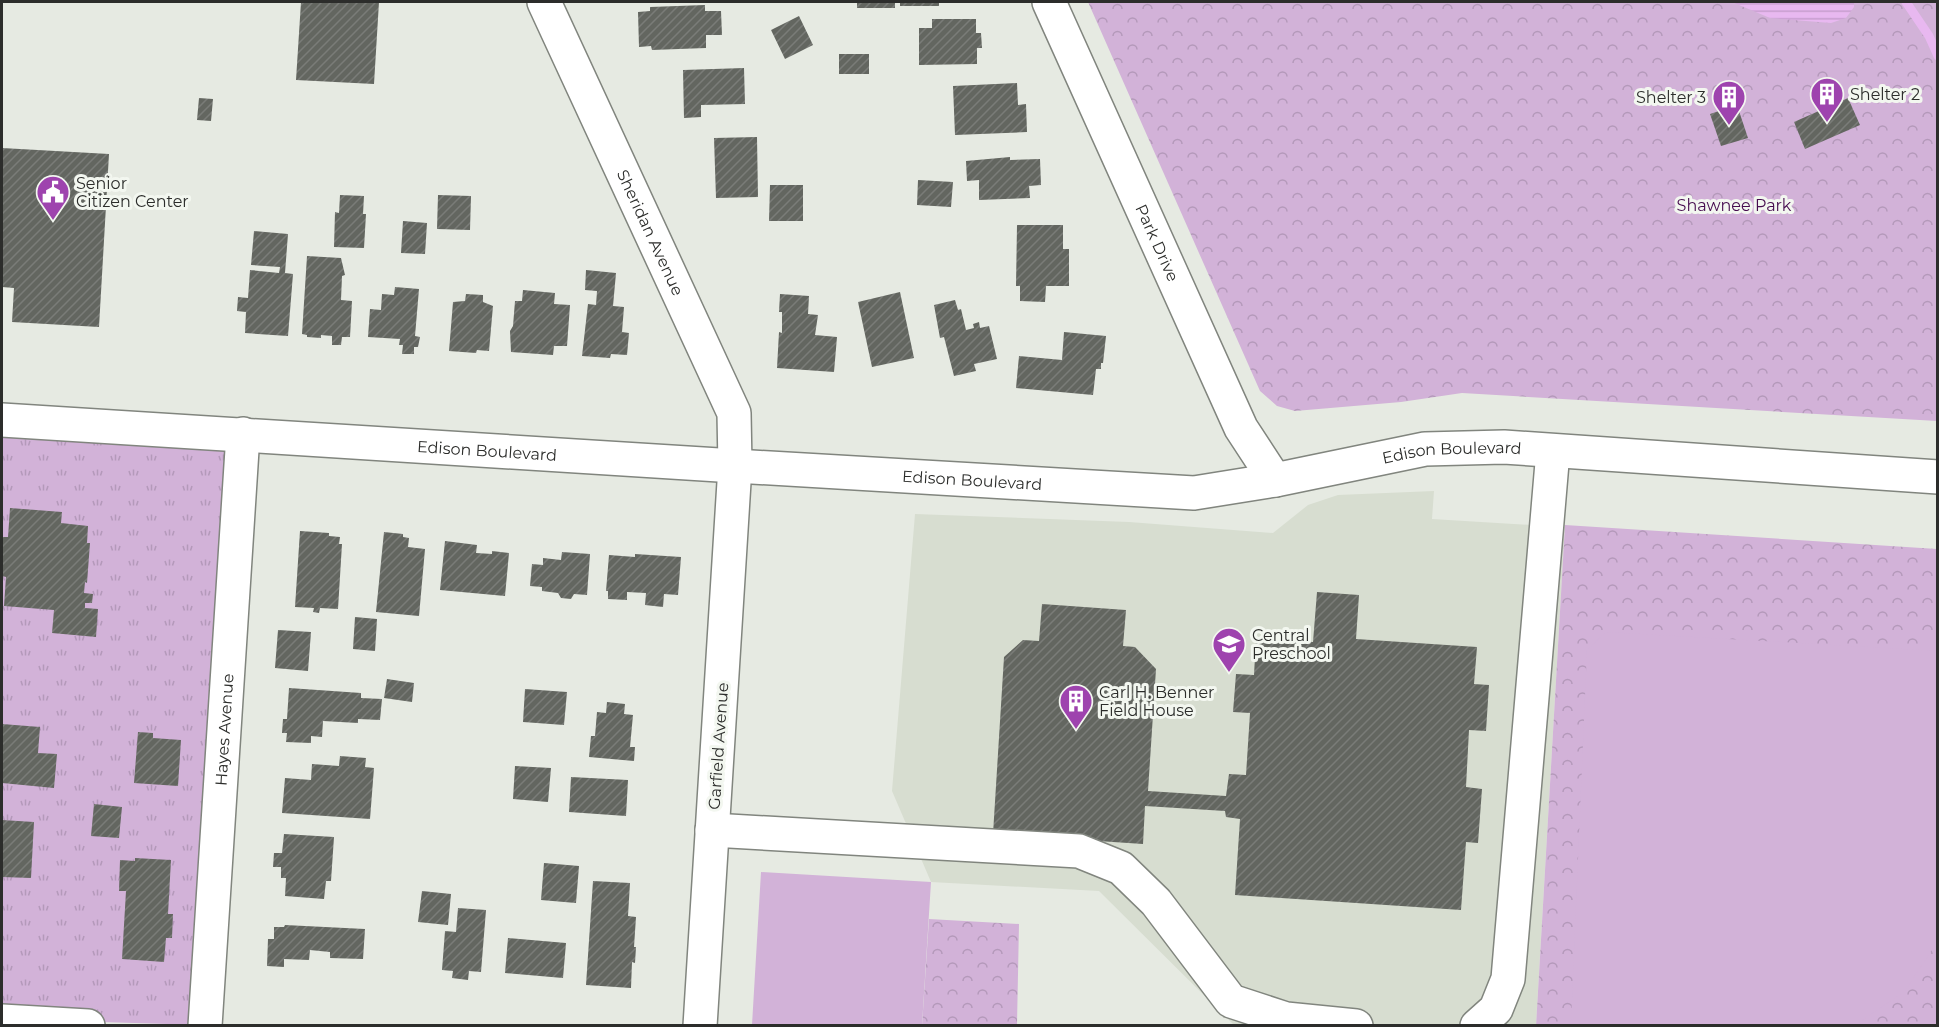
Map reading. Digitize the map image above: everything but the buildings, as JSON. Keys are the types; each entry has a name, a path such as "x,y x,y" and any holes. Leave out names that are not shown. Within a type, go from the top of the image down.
{"street":[{"name":"Sheridan Avenue","path":"544,2 734,413 735,466"},
{"name":"Park Drive","path":"1049,2 1241,428 1275,480"},
{"name":"Edison Boulevard","path":"2,420 1194,493 1275,480 1425,449 1504,447 1938,477"},
{"name":"Hayes Avenue","path":"205,1026 243,434"},
{"path":"1476,1026 1496,1009 1508,979 1553,451"},
{"name":"Garfield Avenue","path":"700,1026 735,466"},
{"path":"712,830 1079,851 1121,868 1156,902 1231,1000 1286,1019 1356,1026"},
{"path":"2,1021 88,1026"}],"shaded area":[{"path":"1732,2 1854,2 1854,7 1846,18 1831,23 1770,18"},
{"name":"Central Preschool","path":"1434,491 1432,519 1547,526 1565,525 1536,1025 1234,1025 1099,891 931,882 892,791 915,514 1129,522 1273,533 1308,505 1338,495"}],"green space":[{"name":"Shawnee Park","path":"1088,2 1937,2 1937,421 1462,393 1401,402 1295,411 1277,406 1260,391"},
{"path":"2,419 243,434 200,1025 2,1019"},
{"path":"1565,525 1937,549 1937,1025 1536,1026"},
{"path":"1606,632 1937,651 1937,942 1905,991 1855,1025 1576,1026 1571,1022 1587,650"},
{"path":"761,872 931,882 922,1025 752,1025"},
{"path":"929,919 1019,924 1017,1025 922,1026"}],"waterway":[{"path":"1906,2 1929,36 1938,56"}],"place":[{"name":"Shelter 2","path":"1827,123"},
{"name":"Shelter 3","path":"1729,126"},
{"name":"Senior Citizen Center","path":"53,221"},
{"name":"Central Preschool","path":"1229,673"},
{"name":"Carl H. Benner Field House","path":"1076,730"}]}
